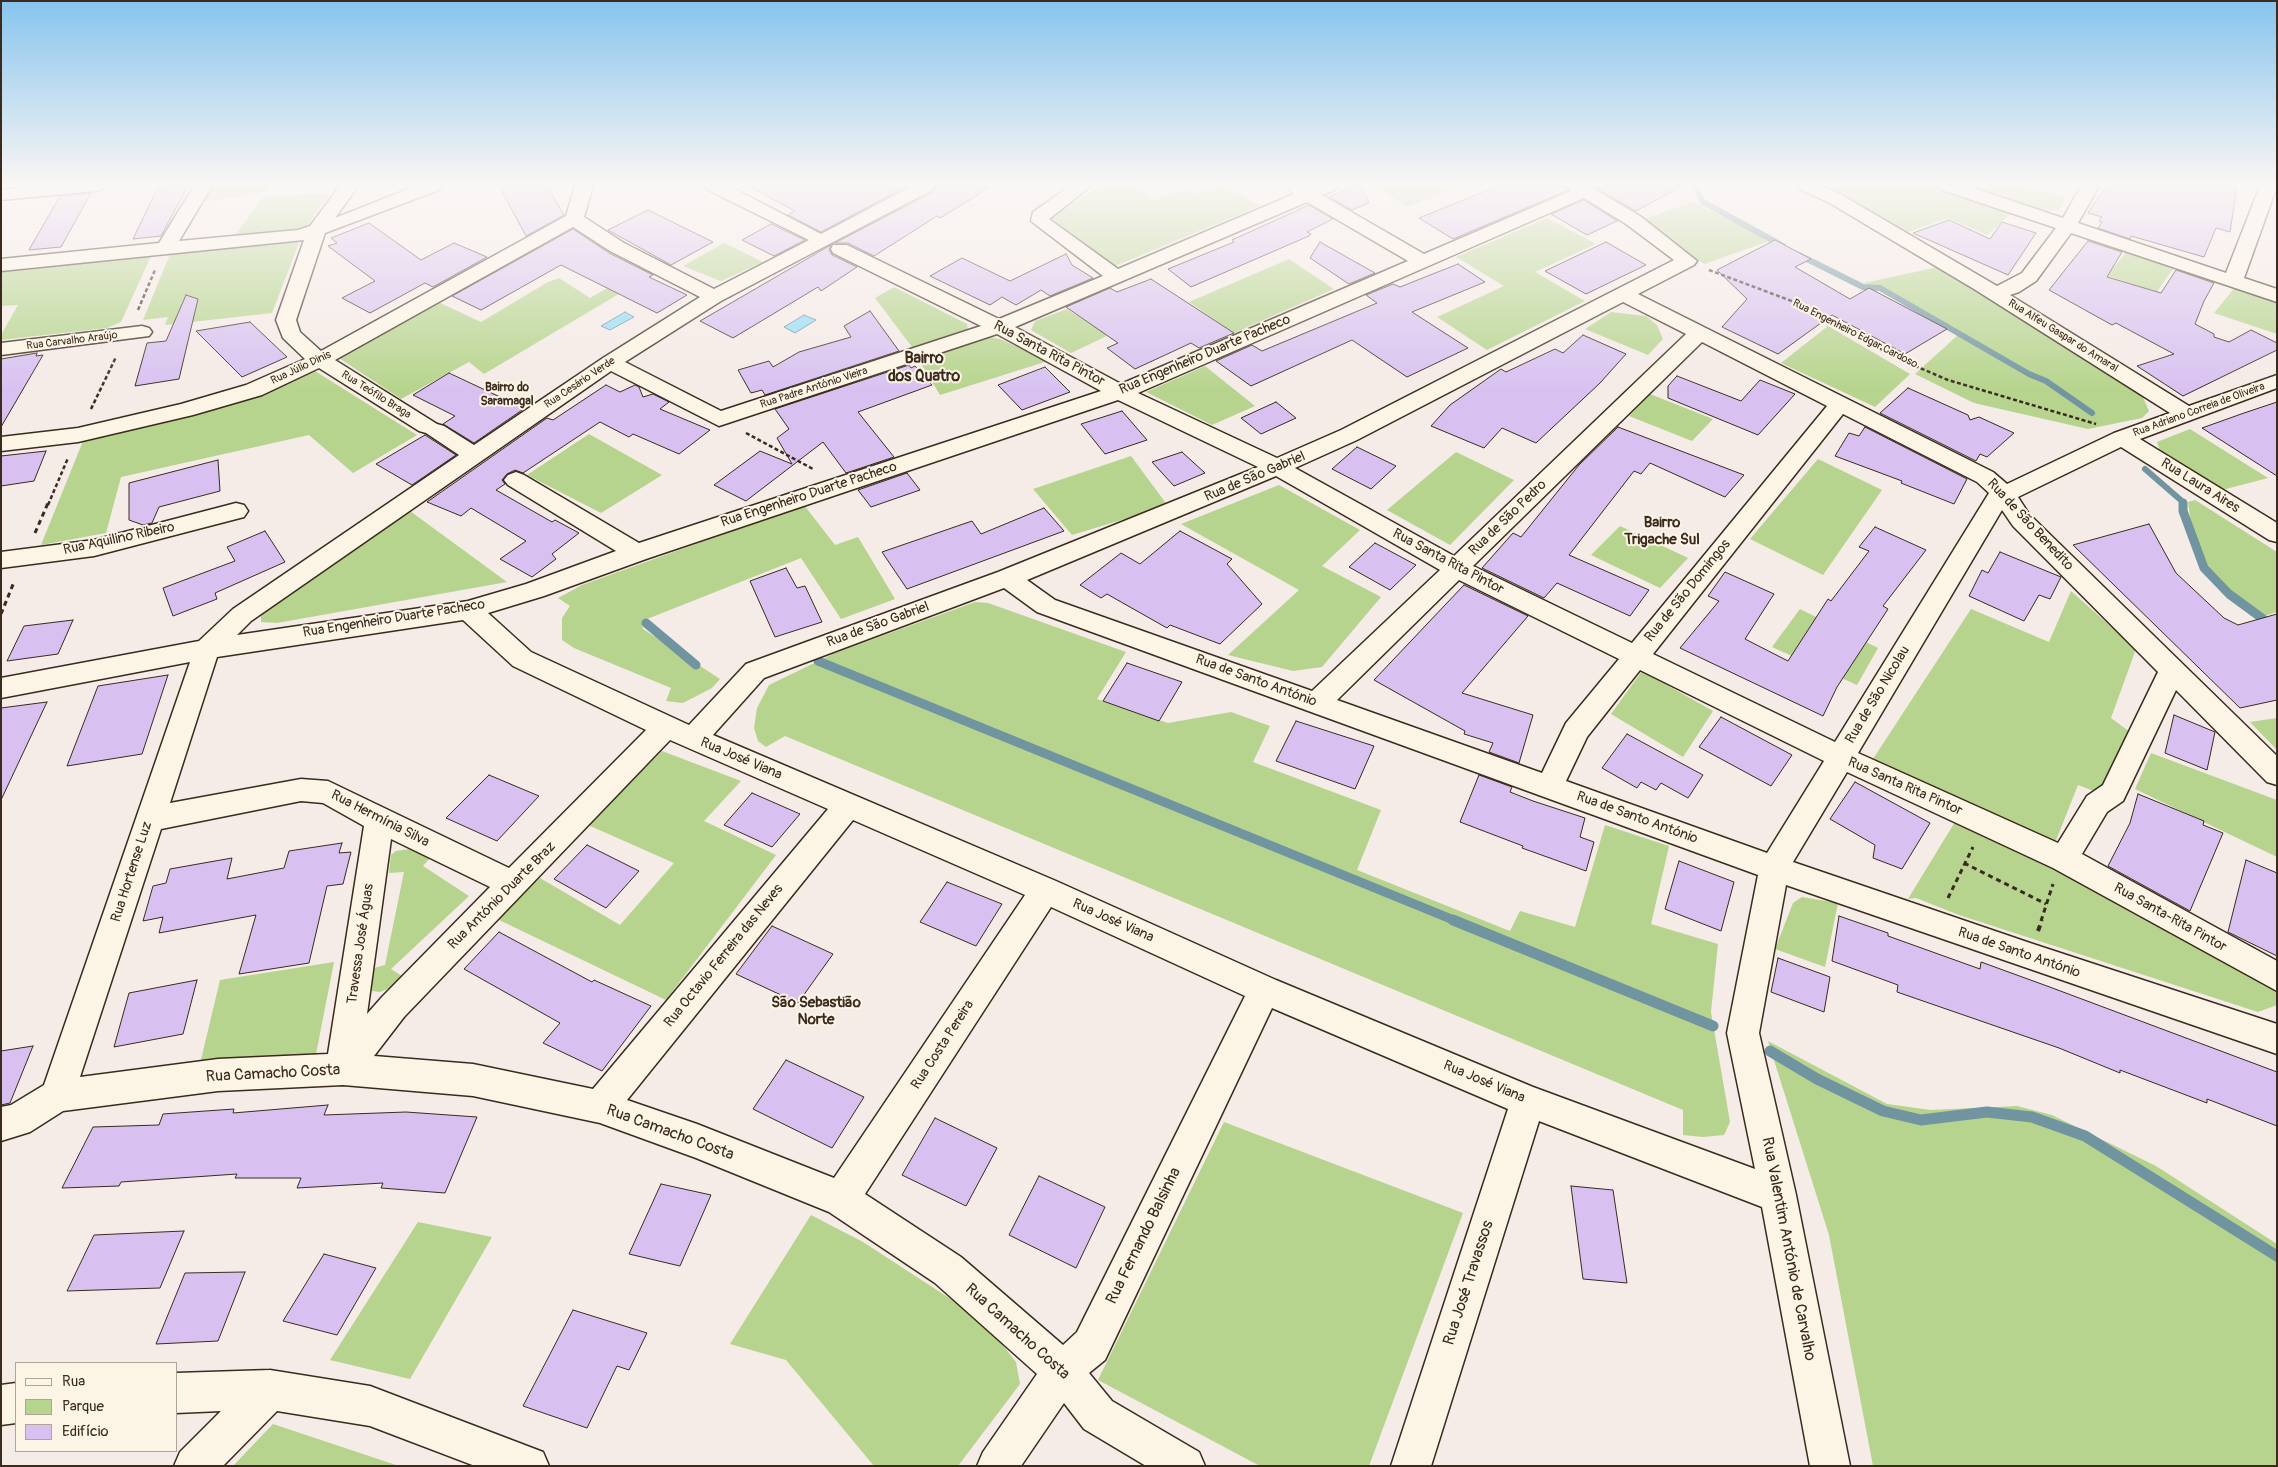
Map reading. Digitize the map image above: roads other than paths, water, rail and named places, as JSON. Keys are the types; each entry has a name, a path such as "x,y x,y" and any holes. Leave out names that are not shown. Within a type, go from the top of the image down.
{"street":[{"path":"1,266 119,254"},
{"name":"Rua Teófilo Braga","path":"308,254 286,320 290,334 306,351 474,455"},
{"name":"Rua Júlio Dinis","path":"1,444 78,434 184,410 254,390 320,360 510,254"},
{"path":"631,254 714,297"},
{"name":"Rua Cesário Verde","path":"207,649 242,615 610,362 714,297 798,254"},
{"name":"Rua Santa Rita Pintor","path":"852,254 999,327 1119,392 1277,467 1456,568 1840,757 2064,859"},
{"path":"1086,254 1117,277"},
{"name":"Rua Padre António Vieira","path":"610,362 719,419 999,327 1165,254"},
{"path":"1411,254 1422,261"},
{"name":"Rua Engenheiro Duarte Pacheco","path":"1,688 207,649 468,610 535,590 637,552 1119,392 1436,254"},
{"name":"Rua de São Gabriel","path":"694,739 755,671 1007,578 1277,467 1349,435 1687,261 1678,254"},
{"name":"Rua Alfeu Gaspar do Amaral","path":"1930,254 1995,293 2187,414"},
{"path":"1995,293 2012,288 2029,277 2046,254"},
{"path":"2155,254 2277,296"},
{"path":"2233,281 2243,254"},
{"name":"Rua de São Benedito","path":"1623,294 1985,476 2003,493 2022,520 2277,774"},
{"name":"Rua Carvalho Araújo","path":"1,349 142,332"},
{"name":"Rua de São Pedro","path":"1316,703 1699,333"},
{"name":"Rua Adriano Correia de Oliveira","path":"2122,438 2277,381"},
{"name":"Rua de São Domingos","path":"1550,786 1576,730 1840,404"},
{"name":"Rua de São Nicolau","path":"1742,1033 1774,868 1991,506 2003,493 2122,438"},
{"name":"Rua Laura Aires","path":"2122,438 2277,534"},
{"path":"516,480 637,552"},
{"name":"Rua Aquilino Ribeiro","path":"1,560 94,548 236,511"},
{"name":"Rua de Santo António","path":"1007,578 1046,606 1774,868 2039,960 2277,1039"},
{"name":"Rua José Viana","path":"468,610 522,659 666,727 1045,890 1265,990 1528,1101 1778,1195"},
{"name":"Rua Hortense Luz","path":"57,1096 207,649"},
{"path":"2064,859 2098,804 2113,793 2172,670"},
{"name":"Rua António Duarte Braz","path":"343,1069 393,1007 666,727"},
{"name":"Rua Hermínia Silva","path":"150,819 301,790 328,792 379,820 514,885"},
{"name":"Rua Octavio Ferreira das Neves","path":"600,1107 848,805"},
{"name":"Travessa José Águas","path":"343,1069 379,820"},
{"name":"Rua Santa-Rita Pintor","path":"2064,859 2277,977"},
{"name":"Rua Costa Pereira","path":"841,1199 1045,890"},
{"name":"Rua Fernando Balsinha","path":"997,1466 1063,1371 1091,1346 1265,990"},
{"name":"Rua Valentim António de Carvalho","path":"1742,1033 1778,1195 1830,1466"},
{"name":"Rua Camacho Costa","path":"57,1096 218,1075 343,1069 473,1080 600,1107 697,1141 841,1199 948,1270 1063,1371 1098,1414 1185,1466"},
{"path":"1,1124 18,1120 57,1096"},
{"name":"Rua José Travassos","path":"1411,1466 1528,1101"},
{"path":"194,1466 270,1390"},
{"path":"178,1393 270,1390 370,1406 530,1466"},
{"path":"1,1405 15,1403"}],"water":[{"path":"625,312 634,317 610,330 601,326"},
{"path":"804,315 816,320 795,333 784,327"}],"waterway":[{"path":"1799,255 1863,287 1880,288 2029,374 2046,381 2092,413"},
{"path":"2145,469 2183,502 2183,511 2204,568 2229,594 2270,624"},
{"path":"646,623 696,665"},
{"path":"818,661 1456,921"},
{"path":"1453,920 1713,1026"},
{"path":"1770,1051 1817,1079 1883,1111 1921,1120 1987,1112 2032,1117 2085,1136 2277,1256"}],"district":[{"name":"Bairro dos Quatro","path":"924,368"},
{"name":"Bairro do Saramagal","path":"507,395"},
{"name":"Bairro Trigache Sul","path":"1662,532"},
{"name":"São Sebastião Norte","path":"816,1012"}]}
